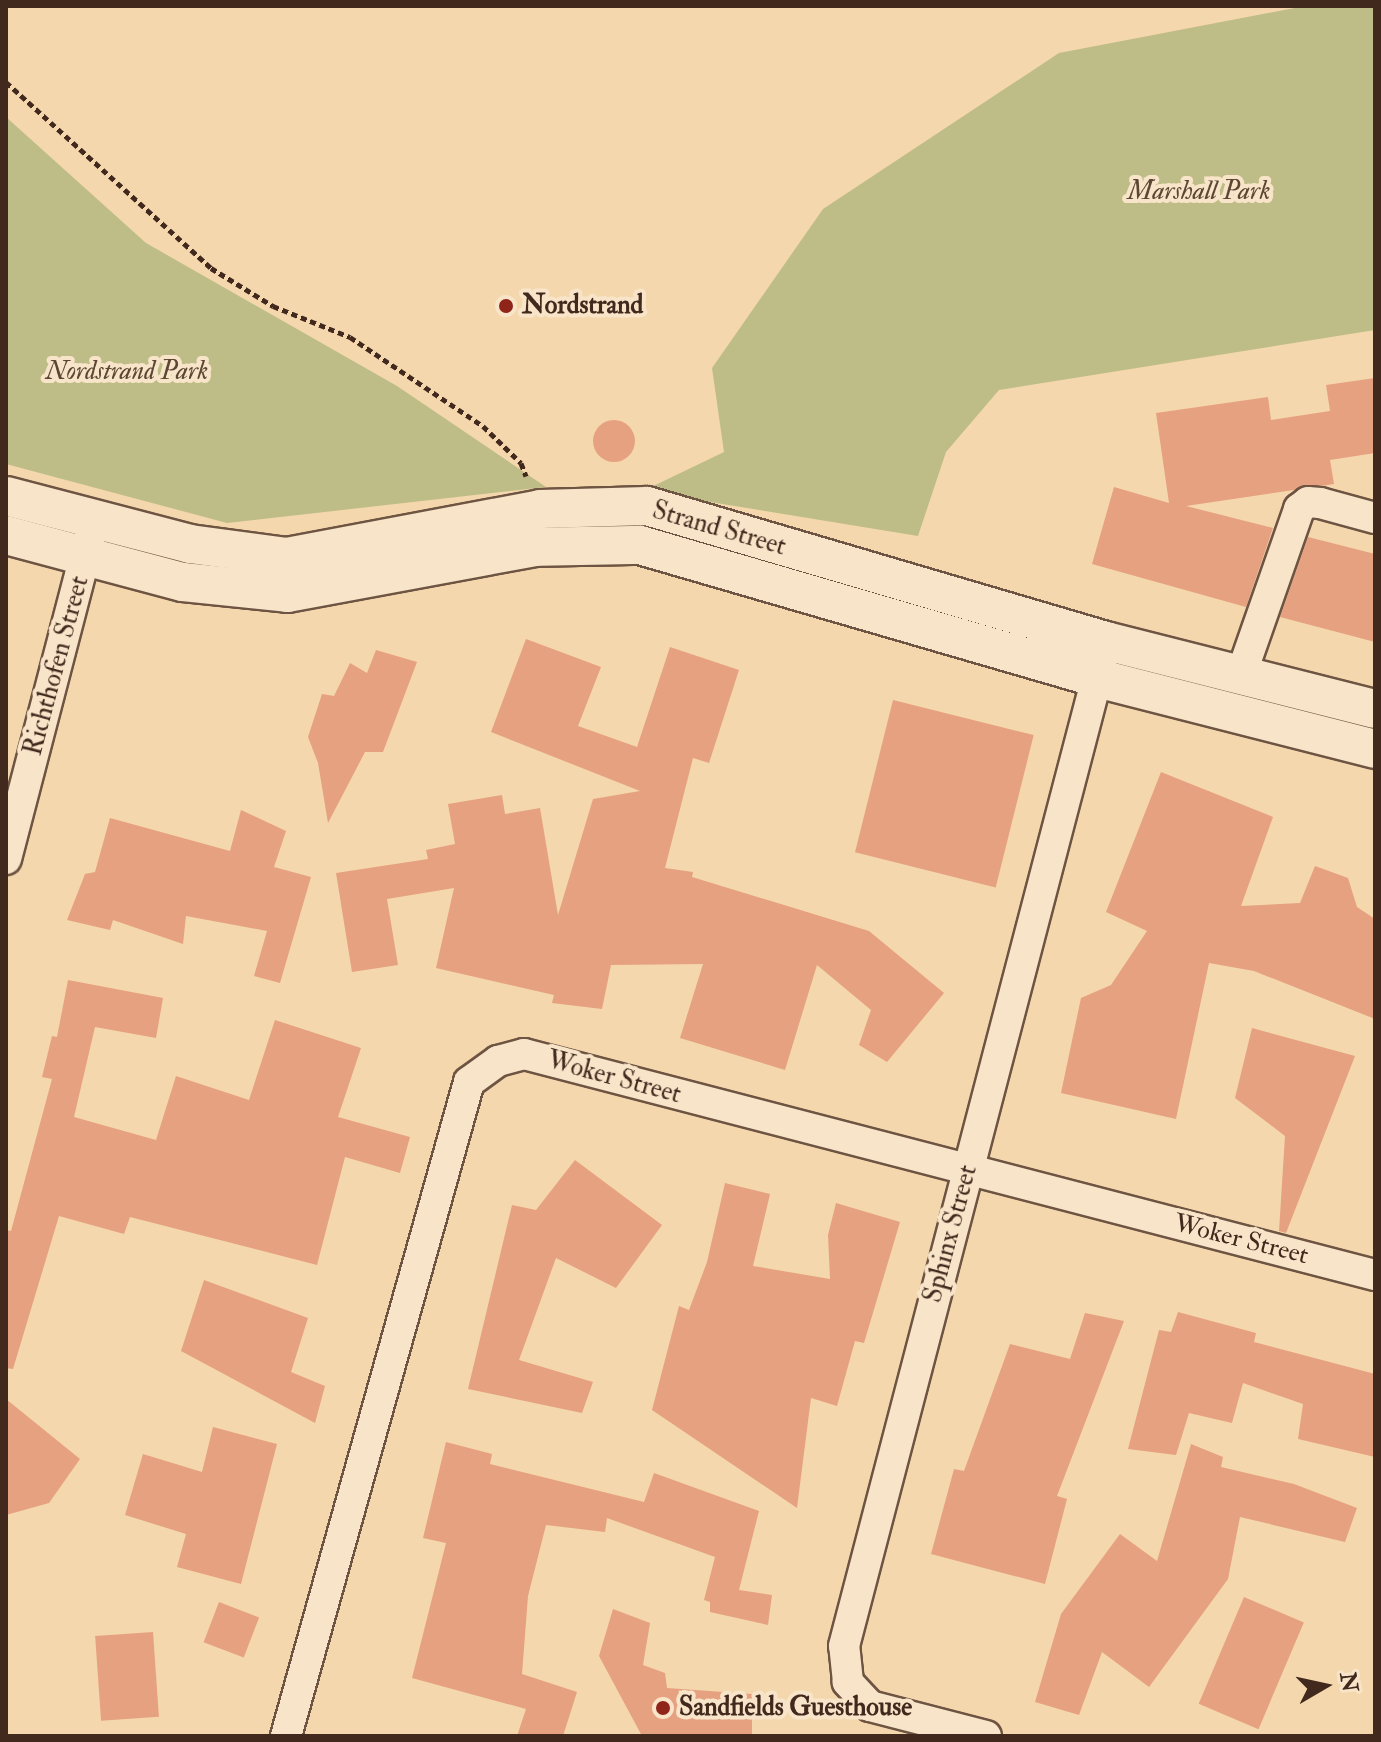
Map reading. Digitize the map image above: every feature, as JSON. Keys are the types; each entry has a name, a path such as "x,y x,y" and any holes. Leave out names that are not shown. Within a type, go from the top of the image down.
{"street":[{"name":"Strand Street","path":"6,496 190,544 287,557 540,509 647,506 1106,641 1375,709"},
{"path":"1241,675 1299,509 1308,502 1320,503 1375,518"},
{"name":"Richthofen Street","path":"6,859 93,518"},
{"name":"Strand Street","path":"6,535 183,582 287,593 534,547 640,545 1097,678 1375,749"},
{"name":"Sphinx Street","path":"986,1736 870,1706 848,1682 844,1646 1106,641"},
{"name":"Woker Street","path":"286,1736 469,1082 498,1061 524,1054 1375,1275"}],"path":[{"path":"6,82 211,268 273,306 350,337 483,426 521,463 540,509"}],"green space":[{"name":"Marshall Park","path":"1305,6 1375,6 1375,330 999,390 946,452 918,536 643,491 724,452 712,368 823,209 1059,53"},
{"name":"Nordstrand Park","path":"6,117 146,243 397,386 546,487 227,523 6,464"}],"building":[{"path":"1375,378 1375,453 1330,460 1334,484 1186,506 1273,528 1246,607 1092,564 1114,487 1169,503 1156,413 1268,397 1271,420 1330,411 1326,385"},
{"path":"614,420 629,426 635,441 629,456 614,462 599,456 593,441 599,426"},
{"path":"1308,537 1375,554 1375,642 1280,617"},
{"path":"526,639 601,667 578,726 637,747 670,647 739,670 709,763 693,758 665,868 693,872 692,877 869,931 944,993 887,1062 859,1045 871,1010 817,965 785,1070 680,1038 703,964 611,965 602,1009 552,1003 554,995 436,968 454,888 387,899 398,965 352,972 336,873 428,859 426,850 455,844 448,804 502,795 505,814 540,808 558,915 593,799 640,791 491,732"},
{"path":"376,650 417,662 383,752 365,752 328,823 318,763 308,737 322,694 334,696 350,663 367,673"},
{"path":"893,700 1034,735 996,887 855,852"},
{"path":"1161,772 1273,817 1241,906 1300,903 1315,866 1348,878 1357,907 1375,919 1375,1019 1254,971 1209,963 1176,1119 1061,1093 1081,998 1111,985 1147,931 1106,912"},
{"path":"241,810 286,831 274,867 311,877 280,983 254,976 267,931 186,916 183,944 113,920 110,930 67,920 85,874 95,872 110,818 230,851"},
{"path":"68,980 163,998 156,1038 95,1027 74,1117 156,1140 176,1076 249,1100 275,1020 361,1048 338,1117 410,1137 400,1173 345,1157 317,1265 130,1217 124,1234 59,1216 13,1369 6,1368 6,1230 11,1231 52,1079 42,1077 52,1036 57,1037"},
{"path":"1252,1028 1355,1056 1286,1233 1279,1231 1285,1136 1235,1098"},
{"path":"575,1160 662,1225 616,1288 556,1258 519,1360 593,1382 582,1413 468,1389 512,1205 536,1210"},
{"path":"725,1183 770,1194 753,1266 830,1279 828,1235 836,1203 900,1222 864,1343 855,1341 837,1406 811,1398 797,1508 652,1410 679,1306 689,1310 707,1262"},
{"path":"204,1280 308,1318 291,1372 325,1386 315,1423 181,1351"},
{"path":"1178,1312 1256,1333 1254,1342 1375,1374 1375,1457 1298,1439 1303,1404 1243,1383 1232,1423 1189,1413 1176,1455 1128,1449 1159,1330 1171,1332"},
{"path":"1085,1313 1124,1321 1057,1496 1067,1499 1045,1584 931,1554 954,1469 964,1471 1010,1344 1070,1359"},
{"path":"6,1399 80,1459 49,1503 6,1515"},
{"path":"213,1427 277,1444 241,1584 177,1567 186,1534 125,1515 143,1454 202,1472"},
{"path":"446,1442 492,1454 490,1464 644,1502 654,1473 759,1511 739,1590 772,1595 768,1625 710,1612 710,1602 704,1600 715,1557 607,1518 605,1532 546,1525 528,1596 522,1674 577,1692 563,1736 517,1736 526,1709 412,1678 446,1543 423,1538"},
{"path":"1191,1444 1223,1457 1221,1467 1294,1484 1357,1508 1345,1542 1240,1517 1228,1579 1149,1687 1102,1652 1079,1715 1035,1702 1061,1614 1120,1534 1157,1561"},
{"path":"1244,1597 1304,1622 1259,1729 1199,1704"},
{"path":"219,1602 259,1617 244,1658 204,1642"},
{"path":"613,1609 650,1623 643,1665 665,1673 667,1688 752,1694 752,1736 642,1736 599,1656"},
{"path":"153,1632 159,1717 101,1721 95,1636"}],"place":[{"name":"Nordstrand","path":"506,306"},
{"name":"Sandfields Guesthouse","path":"663,1708"}]}
